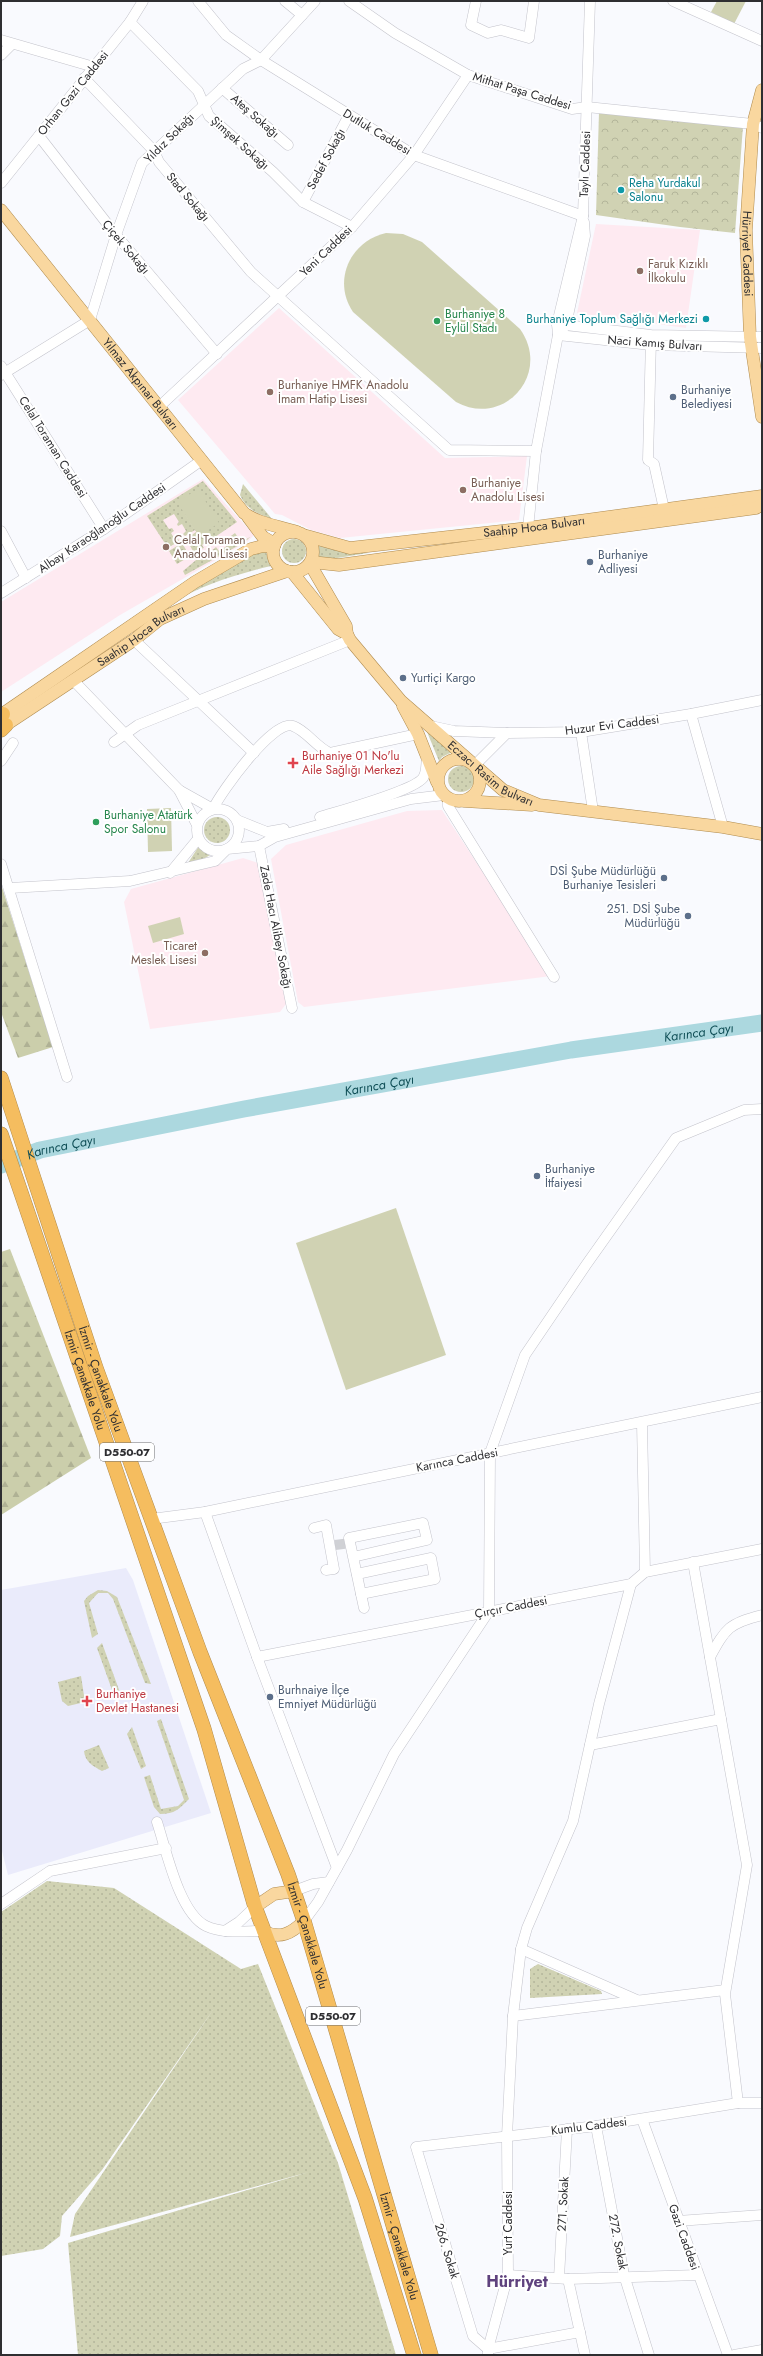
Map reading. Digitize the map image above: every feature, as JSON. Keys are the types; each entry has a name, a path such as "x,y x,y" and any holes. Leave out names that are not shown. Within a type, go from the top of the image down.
{"highway":[{"name":"İzmir - Çanakkale Yolu","path":"1,1078 51,1224 96,1368 211,1681 304,1920 432,2355"},
{"name":"İzmir Çanakkale Yolu","path":"1,1134 204,1729"},
{"name":"İzmir - Çanakkale Yolu","path":"204,1729 263,1931 365,2198 414,2355"}],"main road":[{"name":"Hürriyet Caddesi","path":"762,90 746,230 754,344 762,417"},
{"name":"Yılmaz Akpınar Bulvarı","path":"1,210 160,406 244,513 255,521 268,522 302,534"},
{"name":"Saahip Hoca Bulvarı","path":"302,534 350,548 528,528 762,496"},
{"name":"Saahip Hoca Bulvarı","path":"310,563 339,565 756,508 762,504"},
{"path":"244,513 263,537 274,546 276,562 290,572 338,629 348,637"},
{"path":"274,546 284,533 302,534 313,546 310,563 302,570 290,572"},
{"name":"Saahip Hoca Bulvarı","path":"2,720 196,582 251,549 263,546 274,546"},
{"name":"Eczacı Rasim Bulvarı","path":"310,563 346,626 348,637 401,701 504,790 539,805 723,827 762,834"},
{"name":"Saahip Hoca Bulvarı","path":"2,720 73,680 134,640 160,619 204,599 290,572"},
{"path":"401,701 418,734 443,793 464,801 510,805 539,805"},
{"path":"443,793 439,771 449,761 463,759 475,766 478,771 480,784 473,796 464,801"},
{"path":"255,1907 274,1894 294,1891"},
{"path":"263,1931 273,1935 285,1935 295,1929 304,1920"}],"street":[{"name":"Orhan Gazi Caddesi","path":"1,183 130,22 143,1"},
{"name":"Dutluk Caddesi","path":"198,1 226,36 261,60 414,155 583,216"},
{"path":"285,1 302,15"},
{"name":"Yıldız Sokağı","path":"90,320 116,235 142,163 243,68 261,60 315,1"},
{"name":"Mithat Paşa Caddesi","path":"349,1 395,32 468,75 572,109 587,107 758,126"},
{"path":"476,1 471,25 488,33 501,30 529,38 534,1"},
{"name":"Taylı Caddesi","path":"562,325 585,236 583,216 590,1"},
{"path":"673,1 762,41"},
{"name":"Şimşek Sokağı","path":"130,22 198,90 209,116 273,172 303,202 352,227"},
{"path":"1,40 94,67"},
{"path":"1,55 12,44"},
{"name":"Yeni Caddesi","path":"160,406 218,354 352,227 414,155 468,75"},
{"name":"Stad Sokağı","path":"84,78 154,151 159,162 251,272 449,450 536,451"},
{"name":"Ateş Sokağı","path":"222,88 288,145"},
{"name":"Sedef Sokağı","path":"303,202 349,115"},
{"name":"Çiçek Sokağı","path":"39,136 116,235 218,354"},
{"path":"2,371 90,320"},
{"path":"528,528 536,451 558,335 562,325"},
{"name":"Naci Kamış Bulvarı","path":"562,325 652,340"},
{"name":"Naci Kamış Bulvarı","path":"558,335 754,344 762,337"},
{"path":"652,340 648,460 654,464 664,509"},
{"name":"Celal Toraman Caddesi","path":"2,371 104,529"},
{"name":"Albay Karaoğlanoğlu Caddesi","path":"1,593 104,529 202,460"},
{"path":"1,531 26,578"},
{"path":"114,742 124,733 138,725 348,637"},
{"path":"134,640 254,753"},
{"path":"73,680 179,790 197,825 198,839 170,873"},
{"name":"Huzur Evi Caddesi","path":"431,726 454,731 507,733 581,732 691,714 762,700"},
{"path":"691,714 723,827"},
{"path":"197,825 203,815 213,809 219,798 254,753 274,732 283,725 294,726 330,753 418,734"},
{"path":"581,732 593,811"},
{"path":"475,766 507,733"},
{"path":"1,761 13,743"},
{"path":"219,798 227,811 237,820 267,832 282,830 405,789 422,779 425,773 427,755"},
{"path":"179,790 213,809 227,811"},
{"path":"198,839 211,850 259,846 275,837 387,805 443,793 448,806 554,977"},
{"path":"10,888 130,881 170,873 215,861 237,840 239,833 237,820"},
{"name":"Zade Hacı Alibey Sokağı","path":"259,846 292,1008"},
{"path":"1,864 10,888 67,1077"},
{"path":"304,1920 337,1868 394,1754 489,1611 490,1453 525,1355 586,1265 676,1138 744,1110 762,1109"},
{"name":"Karınca Caddesi","path":"151,1519 205,1512 762,1397"},
{"path":"642,1423 645,1572"},
{"path":"205,1512 257,1657 337,1868"},
{"path":"361,1594 435,1579 423,1523 350,1538 353,1557 364,1608"},
{"path":"314,1528 326,1525 334,1568 326,1570"},
{"path":"353,1557 426,1540"},
{"name":"Çırçır Caddesi","path":"257,1657 631,1584 645,1572 762,1549"},
{"path":"357,1574 430,1558"},
{"path":"693,1562 747,1866 725,1990 738,2103"},
{"name":"Yurt Caddesi","path":"488,2352 508,2275 507,2136 513,2016 521,1949 527,1928 573,1821 590,1745 631,1584"},
{"path":"710,1657 728,1627 744,1619 762,1615"},
{"path":"590,1745 721,1719"},
{"path":"157,1822 183,1903 204,1925 224,1931 263,1931"},
{"path":"1,1904 50,1871 166,1848"},
{"path":"294,1891 313,1884 329,1882"},
{"path":"224,1931 239,1922 255,1907"},
{"path":"521,1949 638,2000"},
{"path":"513,2016 725,1990"},
{"name":"Kumlu Caddesi","path":"416,2146 567,2130 738,2103 762,2102"},
{"name":"Gazi Caddesi","path":"642,2119 728,2355"},
{"name":"272. Sokak","path":"596,2126 624,2275 649,2355"},
{"name":"271. Sokak","path":"567,2130 564,2278 580,2332 585,2355"},
{"name":"266. Sokak","path":"416,2146 473,2336 488,2352"},
{"path":"678,2221 762,2215"},
{"path":"508,2275 564,2278 624,2275 698,2274"},
{"path":"488,2352 580,2332"},
{"path":"734,2355 762,2350"}],"shaded area":[{"name":"Faruk Kızıklı İlkokulu","path":"596,224 700,230 686,328 577,313"},
{"path":"279,308 445,458 527,456 519,520 340,538 311,530 282,515 275,514 178,400"},
{"path":"203,479 254,535 247,542 120,615 1,692 1,602"},
{"path":"442,810 551,976 304,1007 298,1002 271,859 286,845 407,811"},
{"name":"Ticaret Meslek Lisesi","path":"243,858 258,863 286,1004 280,1012 150,1029 124,902 131,889"},
{"name":"Burhaniye Devlet Hastanesi","path":"126,1568 133,1580 211,1813 8,1875 1,1847 1,1590"}],"green space":[{"path":"717,1 746,1 734,24 711,12"},
{"path":"599,112 743,126 735,233 596,215"},
{"name":"Burhaniye 8 Eylül Stadı","path":"386,233 403,234 422,242 520,329 528,346 530,363 526,379 518,392 506,402 491,408 474,408 456,402 353,312 347,300 344,288 348,264 354,253 363,244 373,237"},
{"path":"203,481 237,522 215,537 210,544 208,541 202,545 204,548 193,551 186,539 196,532 199,536 177,502 195,530 185,536 183,534 186,531 182,524 178,526 177,524 179,522 174,514 163,520 169,529 172,528 174,531 171,533 174,538 177,537 179,541 168,548 147,516"},
{"path":"243,484 272,519 257,513 246,504 240,495"},
{"path":"198,489 219,523 199,536 177,502"},
{"path":"235,533 241,542 250,537 245,542 185,575 183,571 202,555 204,557 216,547 219,551 227,546 224,541"},
{"path":"294,539 303,542 306,551 303,560 294,563 285,560 282,551 285,542"},
{"path":"182,543 188,553 187,558 177,564 169,551"},
{"path":"319,546 368,553 319,561"},
{"path":"264,547 271,566 218,581 169,604"},
{"path":"425,727 452,752 442,757 439,761"},
{"path":"461,766 470,770 474,779 470,788 461,792 452,788 448,779 452,770"},
{"path":"171,808 172,851 148,852 147,809"},
{"path":"217,817 226,821 230,830 226,839 217,843 208,839 204,830 208,821"},
{"path":"199,846 212,854 198,862 188,863"},
{"path":"1,884 53,1047 18,1058 1,1012"},
{"path":"180,917 184,934 153,943 148,926"},
{"path":"396,1208 446,1355 346,1390 296,1243"},
{"path":"10,1249 91,1458 1,1515 1,1252"},
{"path":"98,1590 107,1591 117,1597 151,1684 145,1683 113,1599 108,1593 98,1593 89,1603 98,1634 92,1638 84,1601 88,1596"},
{"path":"102,1643 122,1698 116,1701 97,1648"},
{"path":"81,1676 85,1702 68,1706 62,1701 58,1682"},
{"path":"161,1719 189,1799 176,1810 169,1813 160,1814 154,1807 144,1777 150,1775 161,1809 178,1806 184,1800 157,1721"},
{"path":"132,1727 146,1766 141,1769 127,1734"},
{"path":"99,1745 109,1768 102,1771 88,1761 84,1751"},
{"path":"47,1881 114,1888 241,1969 258,1964 338,2163 396,2355 78,2355 68,2243 309,2172 70,2237 75,2214 215,2007 102,2170 62,2216 60,2236 43,2249 1,2256 1,1912"},
{"path":"538,1964 601,1991 602,1994 530,1998 530,1969"}],"waterway":[{"name":"Karınca Çayı","path":"1,1165 40,1150 244,1109 571,1050 762,1023"}],"tunnel":[{"path":"335,1545 351,1543"}],"place":[{"name":"Reha Yurdakul Salonu","path":"621,190"},
{"name":"Faruk Kızıklı İlkokulu","path":"640,271"},
{"name":"Burhaniye Toplum Sağlığı Merkezi","path":"706,319"},
{"name":"Burhaniye 8 Eylül Stadı","path":"437,321"},
{"name":"Burhaniye HMFK Anadolu İmam Hatip Lisesi","path":"270,392"},
{"name":"Burhaniye Belediyesi","path":"673,397"},
{"name":"Burhaniye Anadolu Lisesi","path":"463,490"},
{"name":"Celal Toraman Anadolu Lisesi","path":"166,547"},
{"name":"Burhaniye Adliyesi","path":"590,562"},
{"name":"Yurtiçi Kargo","path":"403,678"},
{"name":"Burhaniye 01 No'lu Aile Sağlığı Merkezi","path":"293,763"},
{"name":"Burhaniye Atatürk Spor Salonu","path":"96,822"},
{"name":"DSİ Şube Müdürlüğü Burhaniye Tesisleri","path":"664,878"},
{"name":"251. DSİ Şube Müdürlüğü","path":"688,916"},
{"name":"Ticaret Meslek Lisesi","path":"205,953"},
{"name":"Burhaniye İtfaiyesi","path":"537,1176"},
{"name":"Burhnaiye İlçe Emniyet Müdürlüğü","path":"270,1697"},
{"name":"Burhaniye Devlet Hastanesi","path":"87,1701"}],"district":[{"name":"Hürriyet","path":"517,2281"}]}
